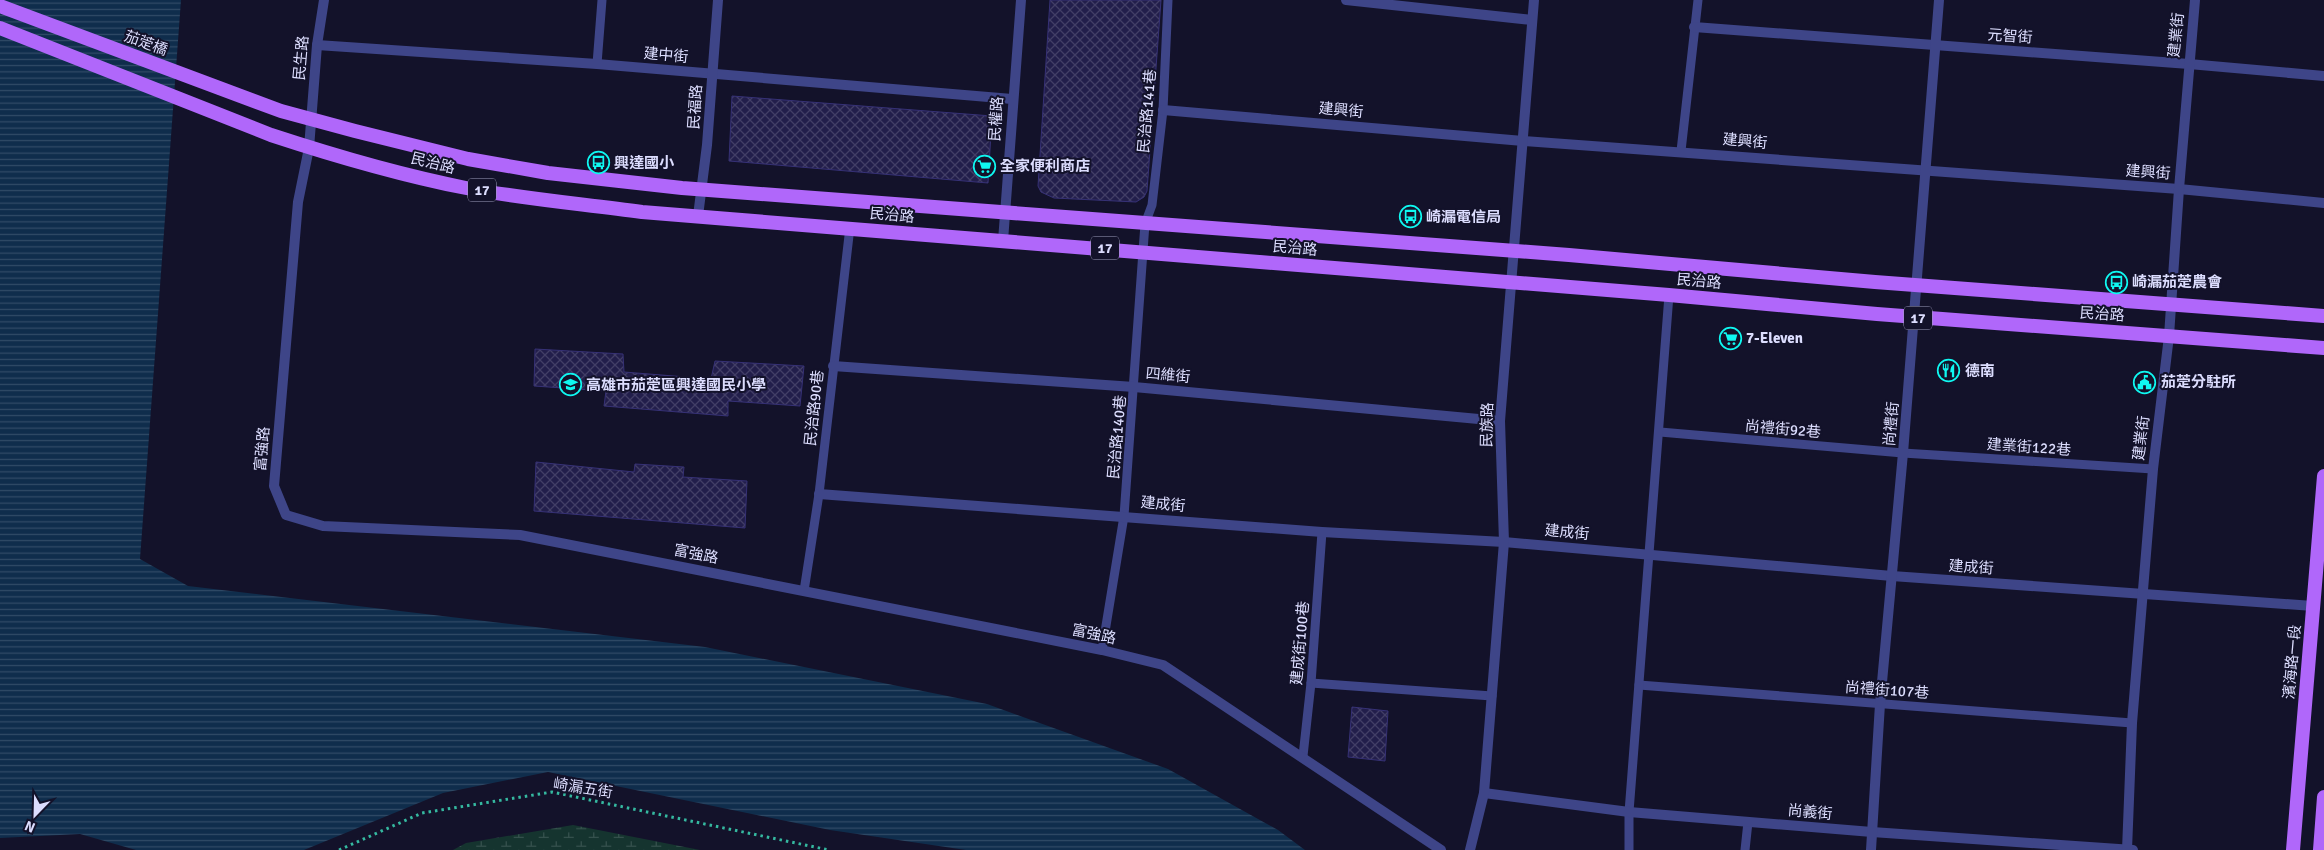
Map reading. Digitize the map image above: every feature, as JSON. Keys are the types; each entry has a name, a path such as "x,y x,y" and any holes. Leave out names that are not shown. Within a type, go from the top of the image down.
{"main road":[{"name":"茄萣橋","path":"0,6 281,111"},
{"name":"民治路","path":"0,28 309,148 466,188 642,212 1143,251 1669,295 1914,318 2324,348"},
{"name":"民治路","path":"281,111 468,159 548,173 702,188 1005,213 1513,251 2324,316"},
{"name":"濱海路一段","path":"2293,850 2324,476"},
{"path":"2320,850 2324,797"}],"street":[{"name":"民生路","path":"312,119 317,44 324,0"},
{"name":"民福路","path":"698,216 718,0"},
{"name":"民權路","path":"1003,240 1012,99 1021,0"},
{"path":"1346,0 1382,1 1532,20"},
{"name":"民族路","path":"1470,850 1484,793 1504,542 1500,421 1534,0"},
{"name":"尚禮街","path":"1871,850 1880,704 1904,452 1924,171 1939,0"},
{"name":"建業街","path":"2128,850 2132,723 2153,469 2169,336 2195,0"},
{"name":"元智街","path":"1694,27 2324,76"},
{"name":"建中街","path":"317,44 597,64 1012,99"},
{"name":"建興街","path":"1162,110 1523,141 1681,151 2179,189 2324,203"},
{"name":"富強路","path":"312,119 309,148 298,202 274,486 286,515 323,526 520,535 1102,650 1163,665 1303,756 1441,850"},
{"name":"四維街","path":"833,366 1134,387 1500,421"},
{"name":"建成街","path":"819,494 1322,532 1504,542 1892,576 2313,606"},
{"name":"尚義街","path":"1484,793 1630,812 1872,832 2134,850"}],"lane":[{"path":"597,64 602,0"},
{"name":"民治路141巷","path":"1145,224 1152,205 1162,110 1168,0"},
{"path":"1681,151 1698,0"},
{"name":"民治路140巷","path":"1102,650 1124,516 1145,224"},
{"name":"民治路90巷","path":"804,590 819,494 850,228"},
{"path":"1629,850 1630,812 1669,295"},
{"name":"尚禮街92巷","path":"1660,432 1904,452"},
{"name":"建業街122巷","path":"1904,452 2153,469"},
{"name":"建成街100巷","path":"1303,756 1311,683 1322,532"},
{"path":"1311,683 1492,696"},
{"name":"尚禮街107巷","path":"1640,684 2132,723"},
{"path":"1745,850 1748,822"}],"path":[{"name":"崎漏五街","path":"339,850 422,813 552,792 829,850"}],"green space":[{"path":"573,825 700,850 453,850 466,843"}],"water":[{"path":"0,0 181,0 140,559 188,586 705,647 987,704 1168,769 1278,830 1305,850 966,850 830,830 548,772 443,793 304,850 136,850 80,834 0,838"}],"building":[{"path":"1050,0 1161,0 1147,191 1144,197 1136,202 1054,198 1041,192 1038,186"},
{"path":"732,96 992,116 988,183 729,161"},
{"path":"535,349 623,354 624,372 711,379 715,361 804,366 800,406 728,401 728,416 604,406 606,391 534,386"},
{"path":"536,462 634,472 635,464 684,467 683,477 747,481 745,528 534,511"},
{"path":"1352,707 1388,711 1385,761 1348,757"}],"place":[{"name":"興達國小","path":"598,163"},
{"name":"全家便利商店","path":"984,166"},
{"name":"崎漏電信局","path":"1410,217"},
{"name":"崎漏茄萣農會","path":"2116,282"},
{"name":"7-Eleven","path":"1730,338"},
{"name":"德南","path":"1949,371"},
{"name":"茄萣分駐所","path":"2145,382"},
{"name":"高雄市茄萣區興達國民小學","path":"570,385"}]}
